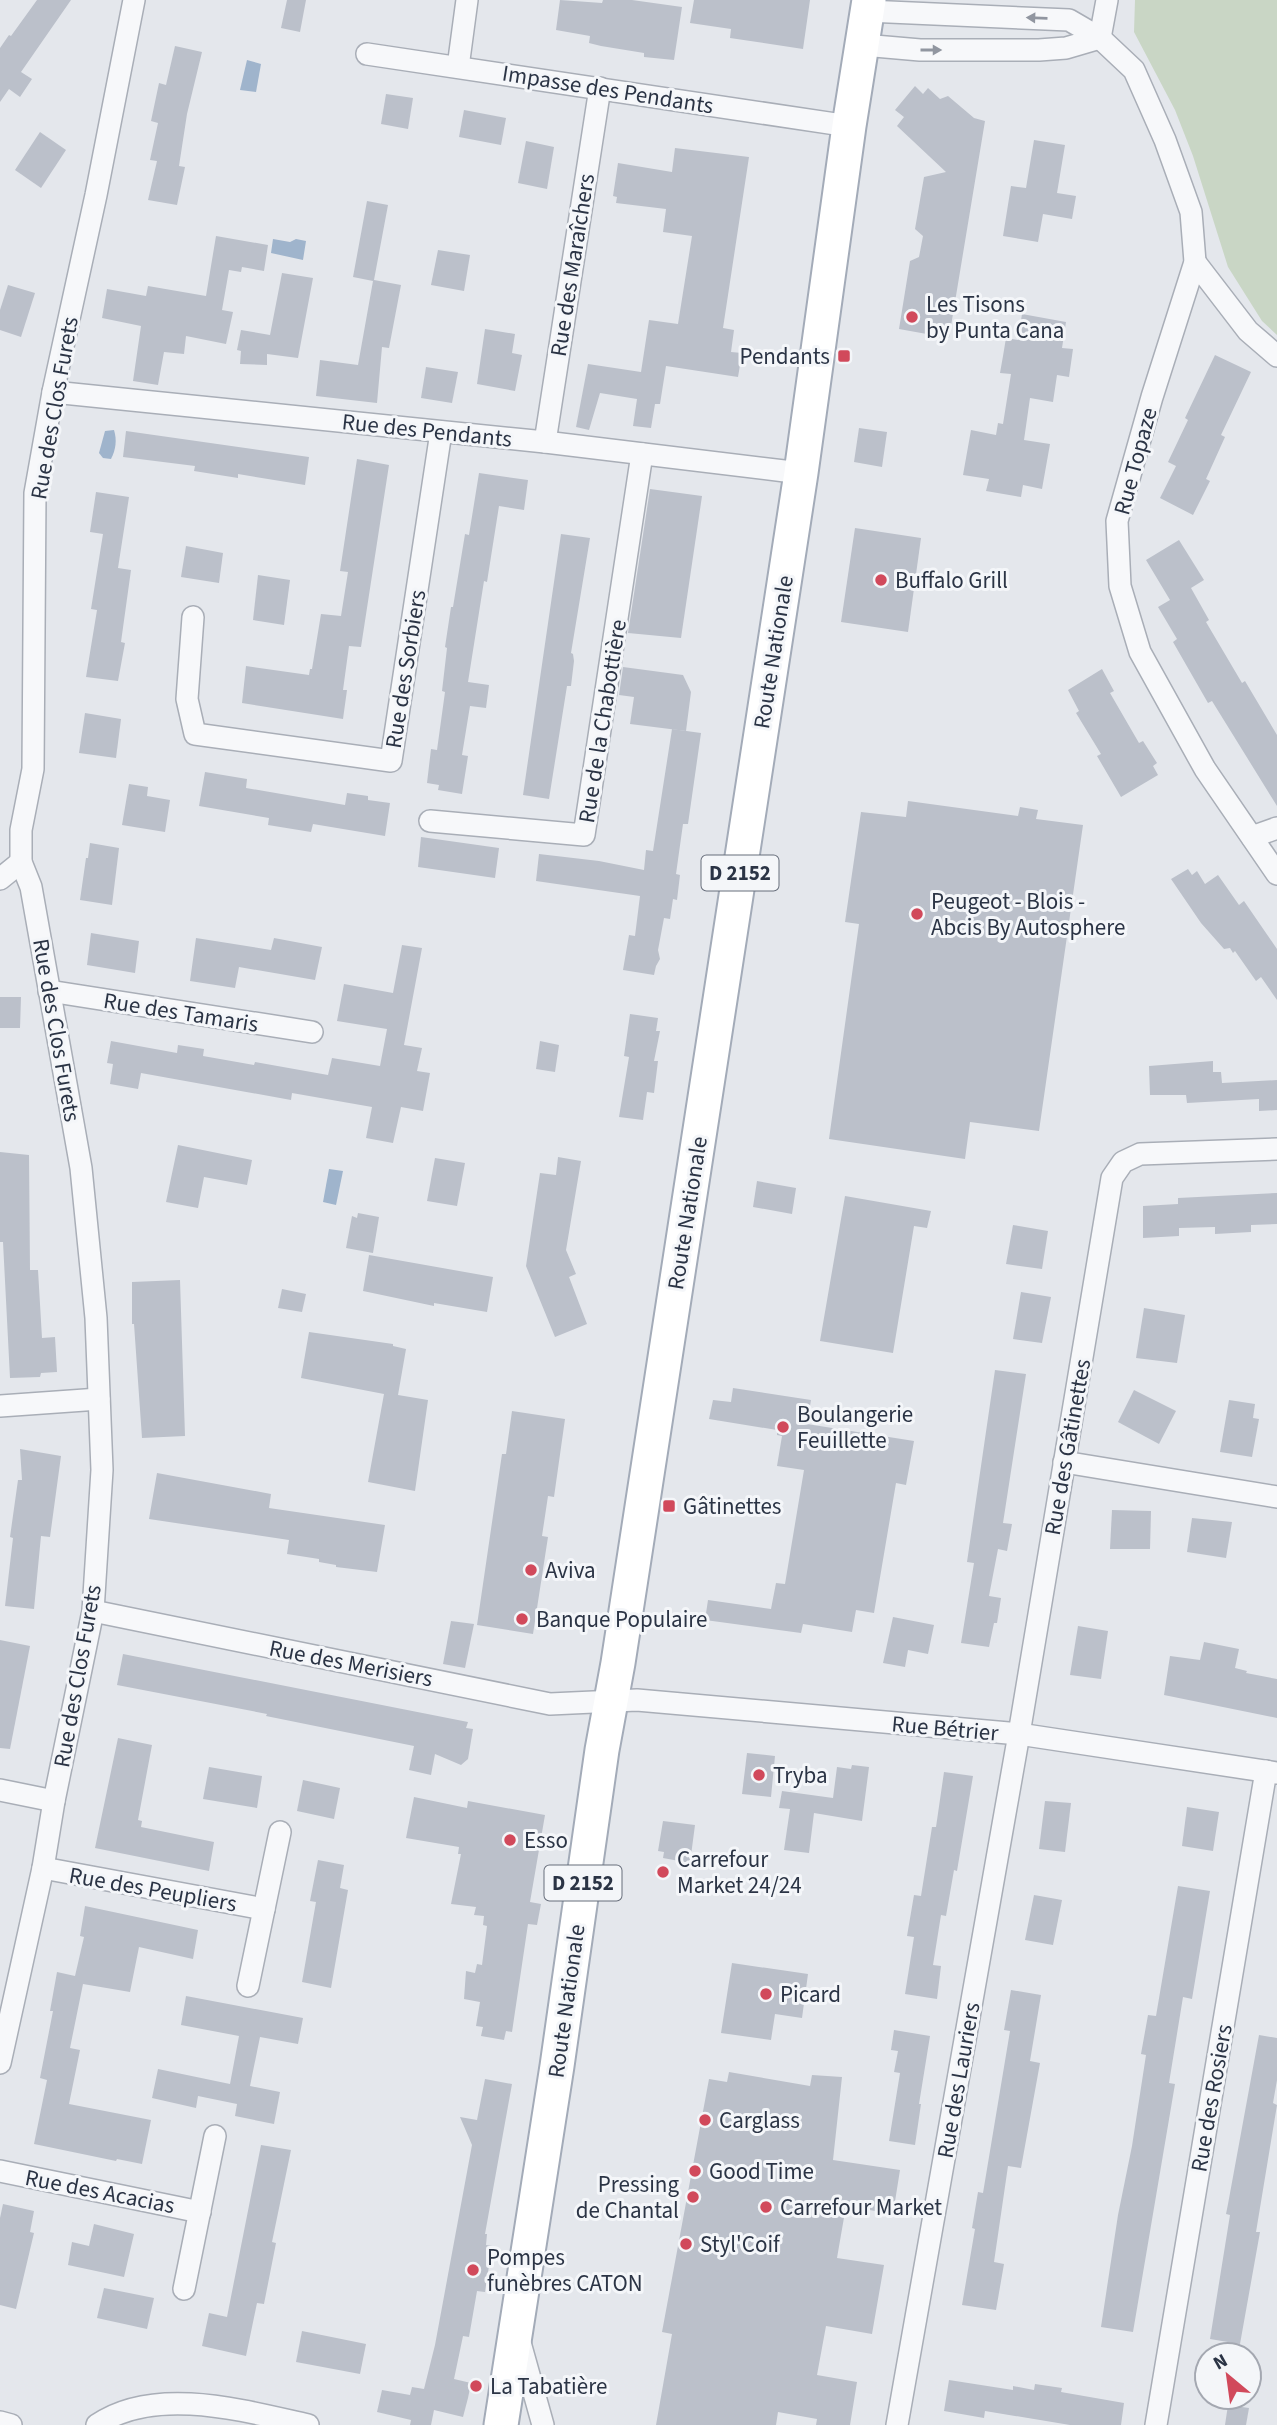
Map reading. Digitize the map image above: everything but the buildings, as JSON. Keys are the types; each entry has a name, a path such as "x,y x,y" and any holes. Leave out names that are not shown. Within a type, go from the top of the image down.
{"main road":[{"name":"Route Nationale","path":"501,2425 801,473 868,5"}],"street":[{"name":"Rue des Clos Furets","path":"0,2063 43,1868 93,1611 102,1471 96,1318 81,1168 31,887 21,862 21,830 33,769 35,493 53,392 96,195 134,0"},
{"path":"458,67 467,0"},
{"path":"863,45 920,50 1066,48 1100,38 1107,0"},
{"name":"Rue Topaze","path":"868,5 1069,20 1100,38 1134,70 1166,140 1191,212 1195,262 1152,397 1117,521 1120,586 1140,652 1205,769 1277,874"},
{"name":"Impasse des Pendants","path":"367,54 849,126"},
{"name":"Rue des Maraîchers","path":"545,442 600,88"},
{"path":"1195,262 1248,331 1277,356"},
{"name":"Rue des Pendants","path":"53,392 545,442 801,473"},
{"name":"Rue des Sorbiers","path":"193,617 187,699 195,734 391,761 441,432"},
{"name":"Rue de la Chabottière","path":"430,821 584,835 642,454"},
{"path":"1252,837 1277,828"},
{"path":"0,879 21,862"},
{"name":"Rue des Tamaris","path":"49,991 312,1032"},
{"name":"Rue des Gâtinettes","path":"1019,1734 1112,1178 1123,1162 1140,1154 1277,1149"},
{"path":"0,1406 99,1399"},
{"path":"1064,1462 1277,1497"},
{"name":"Rue des Merisiers","path":"93,1611 550,1704 611,1701"},
{"name":"Rue Bétrier","path":"611,1701 637,1700 1019,1734 1272,1772"},
{"name":"Rue des Lauriers","path":"897,2425 1019,1734"},
{"name":"Rue des Rosiers","path":"1156,2425 1272,1772"},
{"path":"0,1790 54,1801"},
{"name":"Rue des Peupliers","path":"248,1986 280,1832"},
{"name":"Rue des Peupliers","path":"43,1868 264,1909"},
{"name":"Rue des Acacias","path":"184,2289 215,2136"},
{"name":"Rue des Acacias","path":"0,2171 200,2212"},
{"path":"516,2327 543,2425"},
{"path":"97,2425 133,2408 187,2404 308,2425"}],"green space":[{"path":"1135,0 1277,0 1277,335 1262,321 1228,267 1193,156 1175,110 1134,32"}],"water":[{"path":"247,60 261,64 256,92 240,90"},
{"path":"273,239 306,241 303,260 271,253"},
{"path":"114,430 116,441 113,455 111,459 103,458 99,453 105,431"},
{"path":"329,1169 343,1171 336,1205 323,1202"}],"place":[{"name":"Les Tisons by Punta Cana","path":"912,317"},
{"name":"Pendants","path":"844,356"},
{"name":"Buffalo Grill","path":"881,580"},
{"name":"Peugeot - Blois - Abcis By Autosphere","path":"917,914"},
{"name":"Boulangerie Feuillette","path":"783,1427"},
{"name":"Gâtinettes","path":"669,1506"},
{"name":"Aviva","path":"531,1570"},
{"name":"Banque Populaire","path":"522,1619"},
{"name":"Tryba","path":"759,1775"},
{"name":"Esso","path":"510,1840"},
{"name":"Carrefour Market 24/24","path":"663,1872"},
{"name":"Picard","path":"766,1994"},
{"name":"Carglass","path":"705,2120"},
{"name":"Good Time","path":"695,2171"},
{"name":"Pressing de Chantal","path":"693,2197"},
{"name":"Carrefour Market","path":"766,2207"},
{"name":"Styl'Coif","path":"686,2244"},
{"name":"Pompes funèbres CATON","path":"473,2270"},
{"name":"La Tabatière","path":"476,2386"}]}
